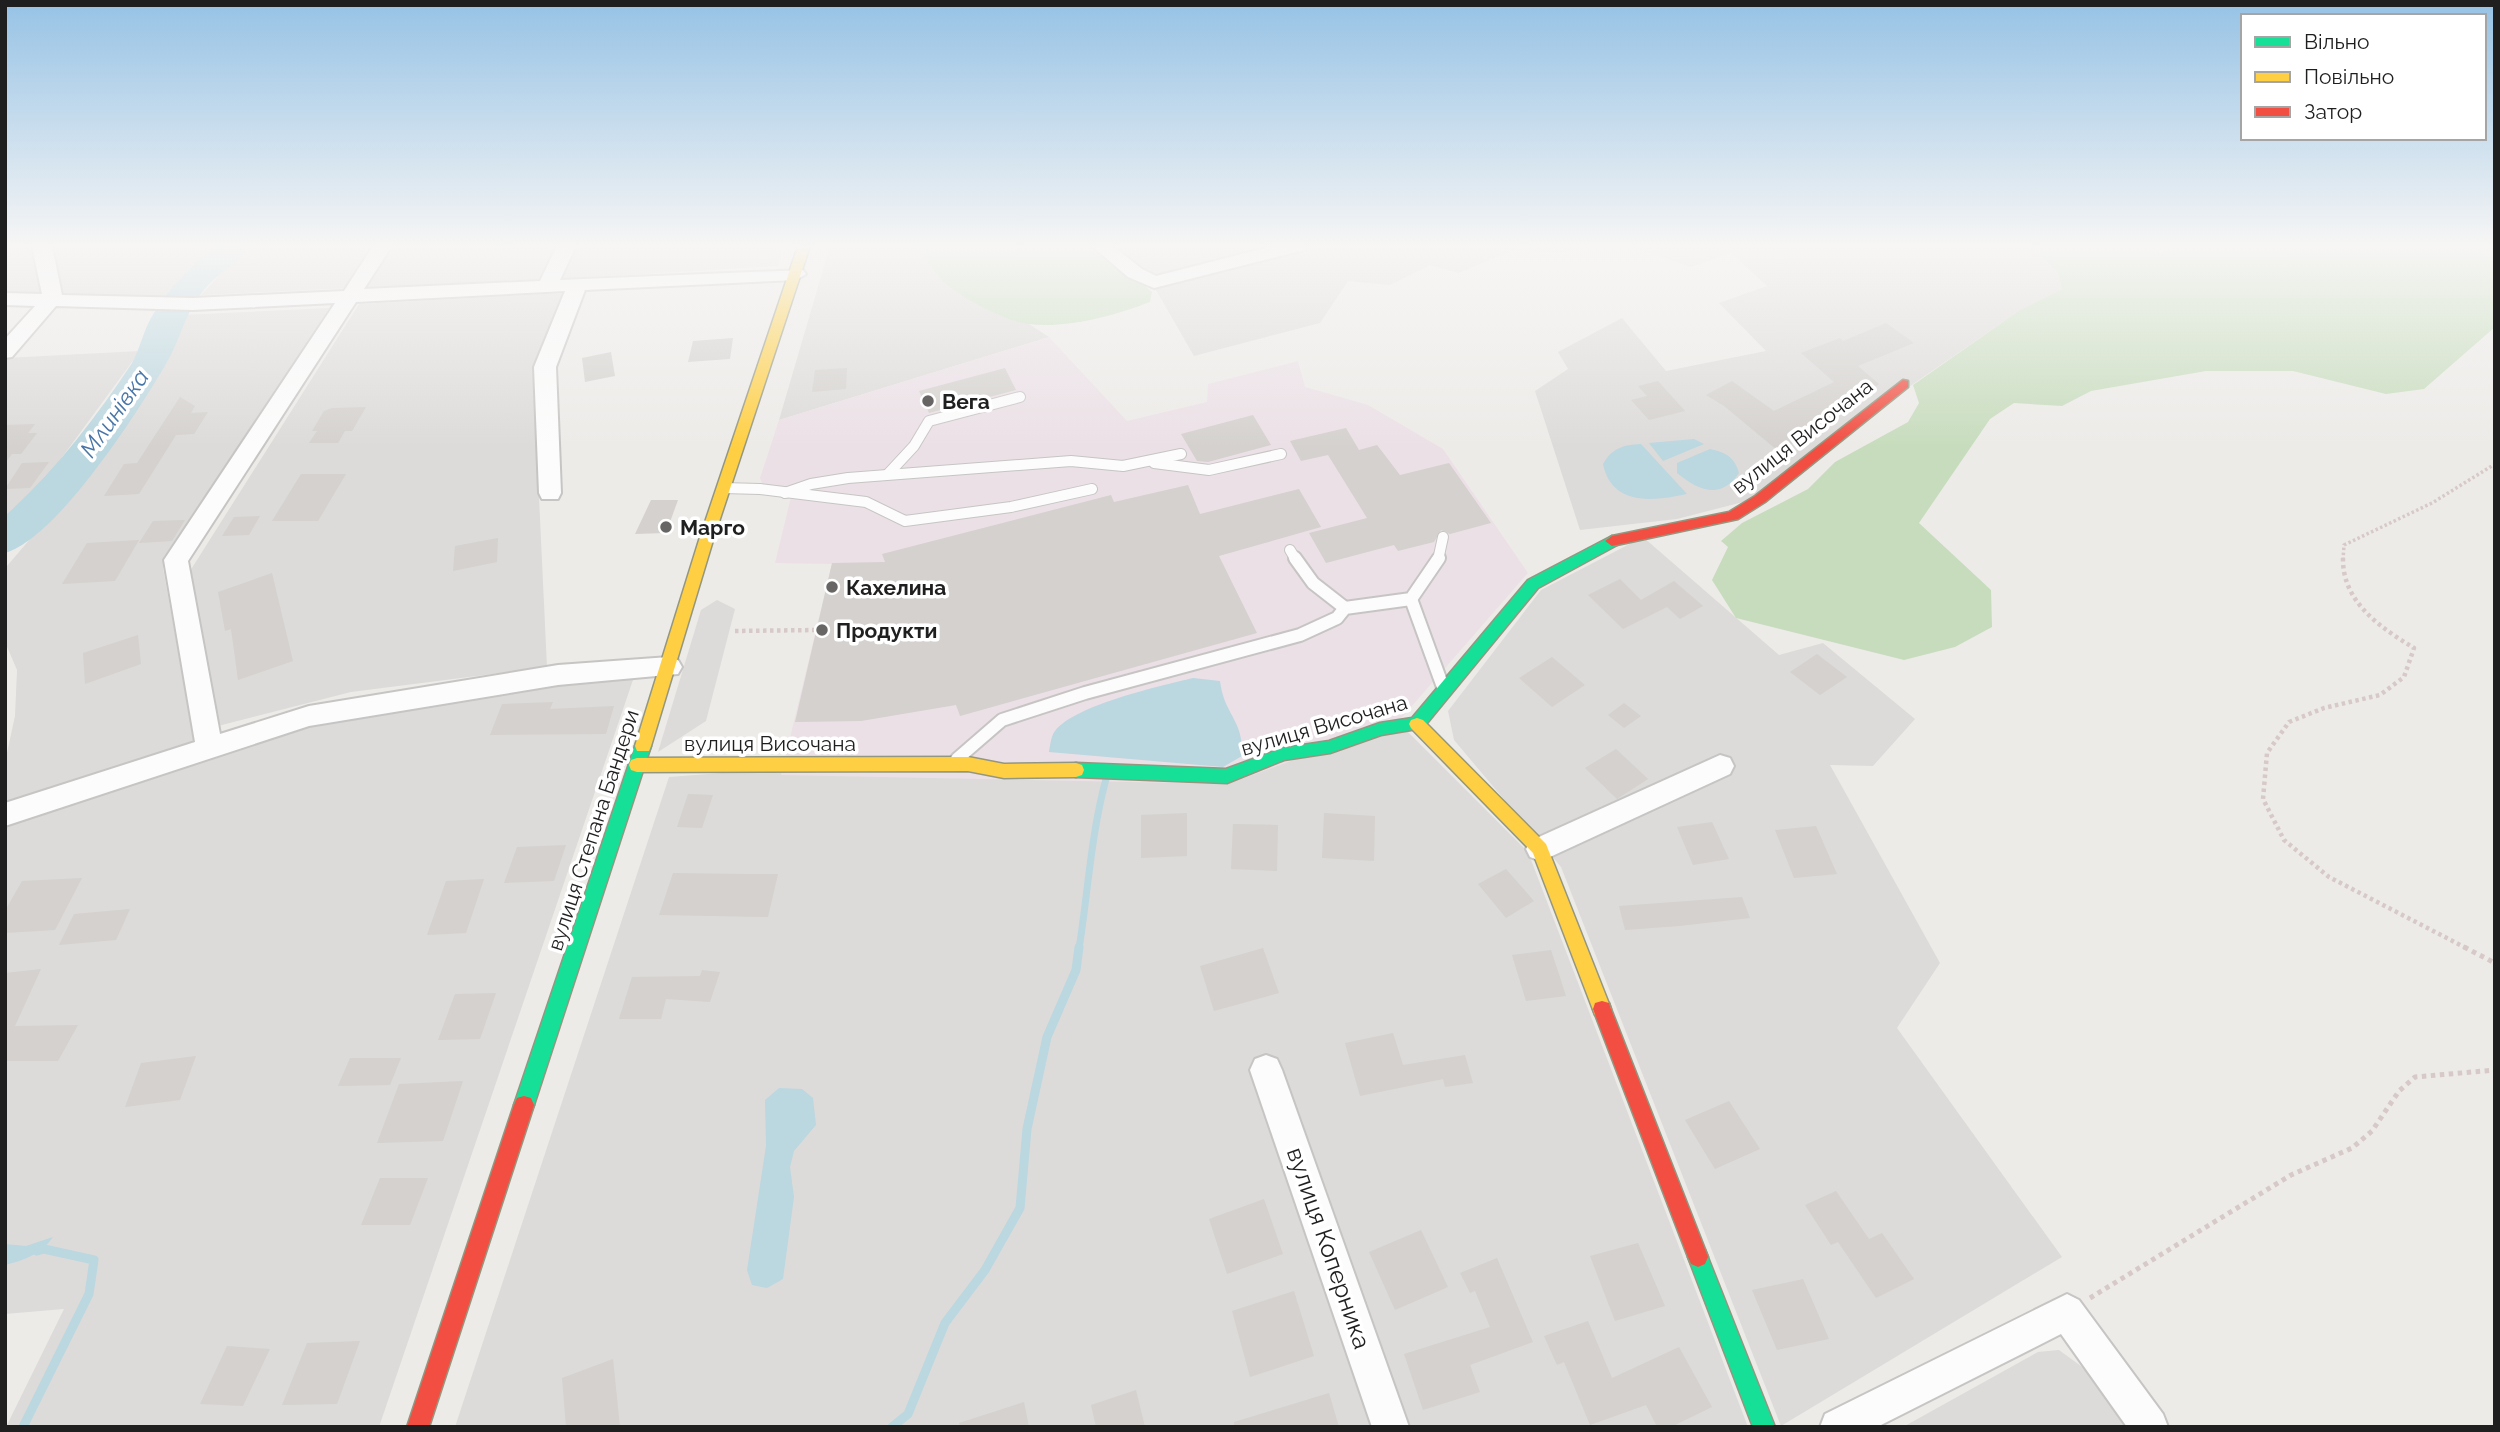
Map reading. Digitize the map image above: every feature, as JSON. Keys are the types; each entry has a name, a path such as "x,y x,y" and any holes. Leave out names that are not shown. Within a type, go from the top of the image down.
{"street":[{"path":"5,352 40,313"},
{"path":"209,747 176,560 337,313"},
{"path":"550,493 545,367 567,313"},
{"name":"вулиця Степана Бандери","path":"418,1427 669,667 723,488 783,313"},
{"name":"вулиця Височана","path":"637,765 952,764 1016,772 1090,771 1227,776 1283,754 1330,747 1380,729 1417,724 1533,584 1604,544 1733,516 1760,499 1903,384"},
{"path":"5,816 309,716 558,675 669,667"},
{"path":"1417,724 1540,849 1763,1427"},
{"path":"1540,849 1720,766"},
{"name":"вулиця Коперника","path":"1266,1069 1391,1427"},
{"path":"1838,1427 2067,1312 2149,1422"}],"lane":[{"path":"888,474 914,446 929,421 1020,397"},
{"path":"785,493 811,484 888,474 1071,461 1123,466 1181,454"},
{"path":"1145,461 1209,470 1281,454"},
{"path":"723,488 866,502 905,521 1011,507 1092,489"},
{"path":"1290,551 1300,569 1322,595 1345,608 1411,599 1441,555 1443,537"},
{"path":"1411,599 1445,691"},
{"path":"952,764 1002,720 1085,693 1300,635 1337,618 1345,608"}],"path":[{"path":"2495,464 2432,503 2344,545 2341,565 2357,606 2387,632 2414,648 2404,677 2380,695 2324,708 2290,722 2267,753 2263,799 2284,840 2329,877 2495,963"},
{"path":"735,631 816,630"},
{"path":"2067,1312 2291,1175 2352,1148 2372,1131 2399,1091 2415,1077 2495,1070"}],"shaded area":[{"path":"326,313 163,568 195,744 5,807 5,762 15,716 17,670 5,642 7,566 43,524 163,357 183,315"},
{"path":"353,313 558,313 533,370 547,667 351,692 214,727 190,571"},
{"path":"810,313 997,313 1029,324 1049,337 779,420"},
{"path":"1169,313 1327,313 1320,323 1194,356"},
{"path":"1729,313 2016,313 1743,502 1677,519 1580,530 1535,391 1568,369 1558,352 1622,318 1666,371 1766,351"},
{"path":"1049,337 1127,421 1207,402 1208,384 1298,361 1305,387 1368,405 1443,449 1528,573 1398,722 1228,784 781,775 832,564 775,563 791,497 767,496 760,478 779,420"},
{"path":"140,351 27,505 5,525 5,358"},
{"path":"1643,537 1779,655 1823,643 1915,719 1873,766 1830,765 1940,963 1897,1028 2062,1257 1781,1426 1561,867 1454,740 1448,711 1541,590"},
{"path":"717,600 735,609 706,721 658,752 701,610"},
{"path":"634,677 379,1427 6,1427 64,1309 5,1314 5,824 303,723 545,683"},
{"path":"1398,722 1528,852 1748,1427 455,1427 669,777"},
{"path":"2059,1350 2085,1369 2125,1427 1903,1427 2038,1352"}],"green space":[{"path":"994,313 1119,313 1075,323 1043,325 1006,318"},
{"path":"2016,313 2495,313 2495,327 2424,389 2386,394 2293,371 2206,371 2091,391 2062,406 2014,403 1990,419 1919,523 1991,590 1992,627 1955,647 1904,660 1736,618 1712,580 1728,547 1721,541 1742,523 1808,489 1835,462 1908,422 1919,403 1913,385"}],"water":[{"path":"1694,439 1704,444 1663,461 1649,443"},
{"path":"1641,444 1687,494 1636,498 1615,488 1603,464 1610,454 1619,448"},
{"path":"1710,449 1729,456 1739,473 1725,487 1717,490 1702,488 1677,473 1677,463"},
{"path":"1193,678 1220,681 1225,702 1237,725 1242,756 1223,767 1049,752 1055,731 1080,713 1119,698"},
{"path":"779,1088 802,1089 813,1098 816,1125 794,1151 790,1167 794,1197 783,1279 767,1288 752,1285 747,1270 766,1146 765,1100"},
{"path":"53,1237 32,1256 5,1265 5,1244 26,1246"}],"building":[{"path":"1886,323 1914,343 1858,366 1879,384 1871,391 1836,405 1845,411 1803,432 1808,437 1777,450 1724,406 1706,395 1732,381 1774,411 1834,382 1801,353 1840,338 1843,341"},
{"path":"733,338 730,359 688,362 693,341"},
{"path":"611,352 615,376 585,382 582,358"},
{"path":"847,368 846,389 812,392 815,370"},
{"path":"1005,368 1016,390 929,413 919,391"},
{"path":"1658,381 1685,411 1649,420 1631,400 1647,396 1638,386"},
{"path":"180,397 195,406 191,413 208,412 194,434 176,435 139,494 104,496 124,464 137,463"},
{"path":"366,407 352,431 345,431 338,443 309,443 317,431 312,431 324,411 332,408"},
{"path":"1253,415 1271,445 1208,462 1197,461 1181,434"},
{"path":"35,424 28,433 37,433 21,454 12,454 5,463 5,425"},
{"path":"1346,428 1359,450 1377,445 1400,475 1449,463 1491,523 1450,534 1441,530 1434,542 1398,551 1394,545 1326,563 1309,533 1367,518 1328,455 1301,461 1290,441"},
{"path":"49,462 30,488 5,489 22,463"},
{"path":"301,474 346,474 318,521 272,521"},
{"path":"1188,485 1200,514 1299,489 1321,527 1219,556 1257,633 960,716 956,705 861,721 795,722 832,563 885,562 882,554 1111,495 1114,502"},
{"path":"651,500 678,500 666,533 635,534"},
{"path":"260,516 249,535 222,536 234,517"},
{"path":"185,520 172,541 139,543 153,521"},
{"path":"498,538 497,562 453,571 455,546"},
{"path":"139,540 115,581 62,584 87,543"},
{"path":"272,573 293,661 238,680 231,629 225,631 218,592"},
{"path":"1620,579 1641,600 1674,581 1703,606 1680,619 1667,607 1623,629 1588,595"},
{"path":"138,635 141,664 85,684 83,653"},
{"path":"1817,654 1847,677 1820,695 1790,672"},
{"path":"1552,657 1585,685 1552,707 1519,678"},
{"path":"553,702 550,709 614,706 606,734 490,735 502,704"},
{"path":"1624,703 1641,716 1624,728 1608,715"},
{"path":"1616,749 1648,779 1617,799 1585,768"},
{"path":"688,794 713,795 702,828 677,827"},
{"path":"1187,813 1187,856 1141,858 1141,815"},
{"path":"1324,813 1375,816 1374,861 1322,858"},
{"path":"1712,822 1729,859 1693,865 1677,827"},
{"path":"1233,824 1278,825 1277,871 1231,869"},
{"path":"1816,826 1837,874 1794,878 1775,830"},
{"path":"566,845 554,881 504,883 517,847"},
{"path":"1506,869 1534,901 1506,918 1478,884"},
{"path":"673,873 778,874 768,917 659,915"},
{"path":"82,878 55,930 5,933 5,911 22,881"},
{"path":"484,879 466,933 427,935 446,881"},
{"path":"1742,897 1750,918 1625,930 1619,906"},
{"path":"130,909 116,940 59,945 74,914"},
{"path":"1263,948 1279,993 1214,1011 1200,966"},
{"path":"1551,950 1566,996 1526,1001 1512,955"},
{"path":"41,969 15,1026 78,1025 58,1061 5,1061 5,973"},
{"path":"702,970 720,972 710,1002 666,999 661,1019 619,1019 632,977 700,976"},
{"path":"496,993 480,1039 438,1040 455,994"},
{"path":"1393,1033 1403,1065 1465,1055 1473,1083 1445,1087 1443,1079 1360,1096 1345,1043"},
{"path":"196,1056 180,1100 125,1107 141,1063"},
{"path":"350,1058 401,1058 390,1085 338,1086"},
{"path":"463,1081 443,1141 377,1143 399,1084"},
{"path":"1729,1101 1760,1149 1715,1169 1685,1120"},
{"path":"380,1178 428,1178 410,1225 361,1225"},
{"path":"1836,1191 1869,1239 1882,1233 1914,1279 1876,1298 1838,1242 1831,1245 1805,1205"},
{"path":"1264,1199 1283,1254 1227,1274 1209,1219"},
{"path":"1421,1230 1448,1287 1395,1310 1369,1252"},
{"path":"1638,1243 1665,1306 1615,1321 1590,1256"},
{"path":"1497,1258 1533,1342 1470,1365 1480,1392 1423,1410 1404,1354 1490,1327 1475,1291 1470,1293 1460,1273"},
{"path":"1803,1279 1829,1339 1777,1350 1752,1290"},
{"path":"1294,1291 1314,1356 1250,1377 1232,1311"},
{"path":"1588,1321 1612,1378 1679,1347 1712,1407 1671,1427 1657,1427 1646,1405 1590,1425 1564,1362 1557,1365 1544,1336"},
{"path":"360,1341 337,1404 282,1405 307,1343"},
{"path":"227,1346 270,1349 243,1406 200,1404"},
{"path":"613,1359 620,1427 566,1427 562,1378"},
{"path":"1136,1390 1145,1427 1096,1427 1091,1405"},
{"path":"1329,1393 1339,1427 1234,1427 1234,1422"},
{"path":"1024,1402 1029,1427 960,1427 959,1423"}],"waterway":[{"name":"Млинівка","path":"5,539 55,493 104,431 151,360 171,313"},
{"path":"1079,949 1093,842 1106,779"},
{"path":"892,1427 908,1414 945,1323 985,1270 1020,1208 1027,1129 1047,1037 1076,970 1079,947"},
{"path":"23,1427 89,1294 94,1260 44,1249 37,1251"}],"traffic: fast":[{"path":"1076,770 1227,776 1283,754 1330,747 1380,729 1417,724 1533,584 1612,541"},
{"path":"524,1105 643,746"},
{"path":"1698,1257 1764,1427"}],"traffic: slow":[{"path":"643,746 707,537 782,313"},
{"path":"1417,724 1540,849 1602,1009"},
{"path":"637,765 968,764 1004,771 1076,770"}],"traffic: jam":[{"path":"1612,541 1733,516 1760,499 1903,384"},
{"path":"1602,1009 1698,1257"},
{"path":"418,1427 524,1105"}],"place":[{"name":"Вега","path":"928,401"},
{"name":"Марго","path":"666,527"},
{"name":"Кахелина","path":"832,587"},
{"name":"Продукти","path":"822,630"}]}
